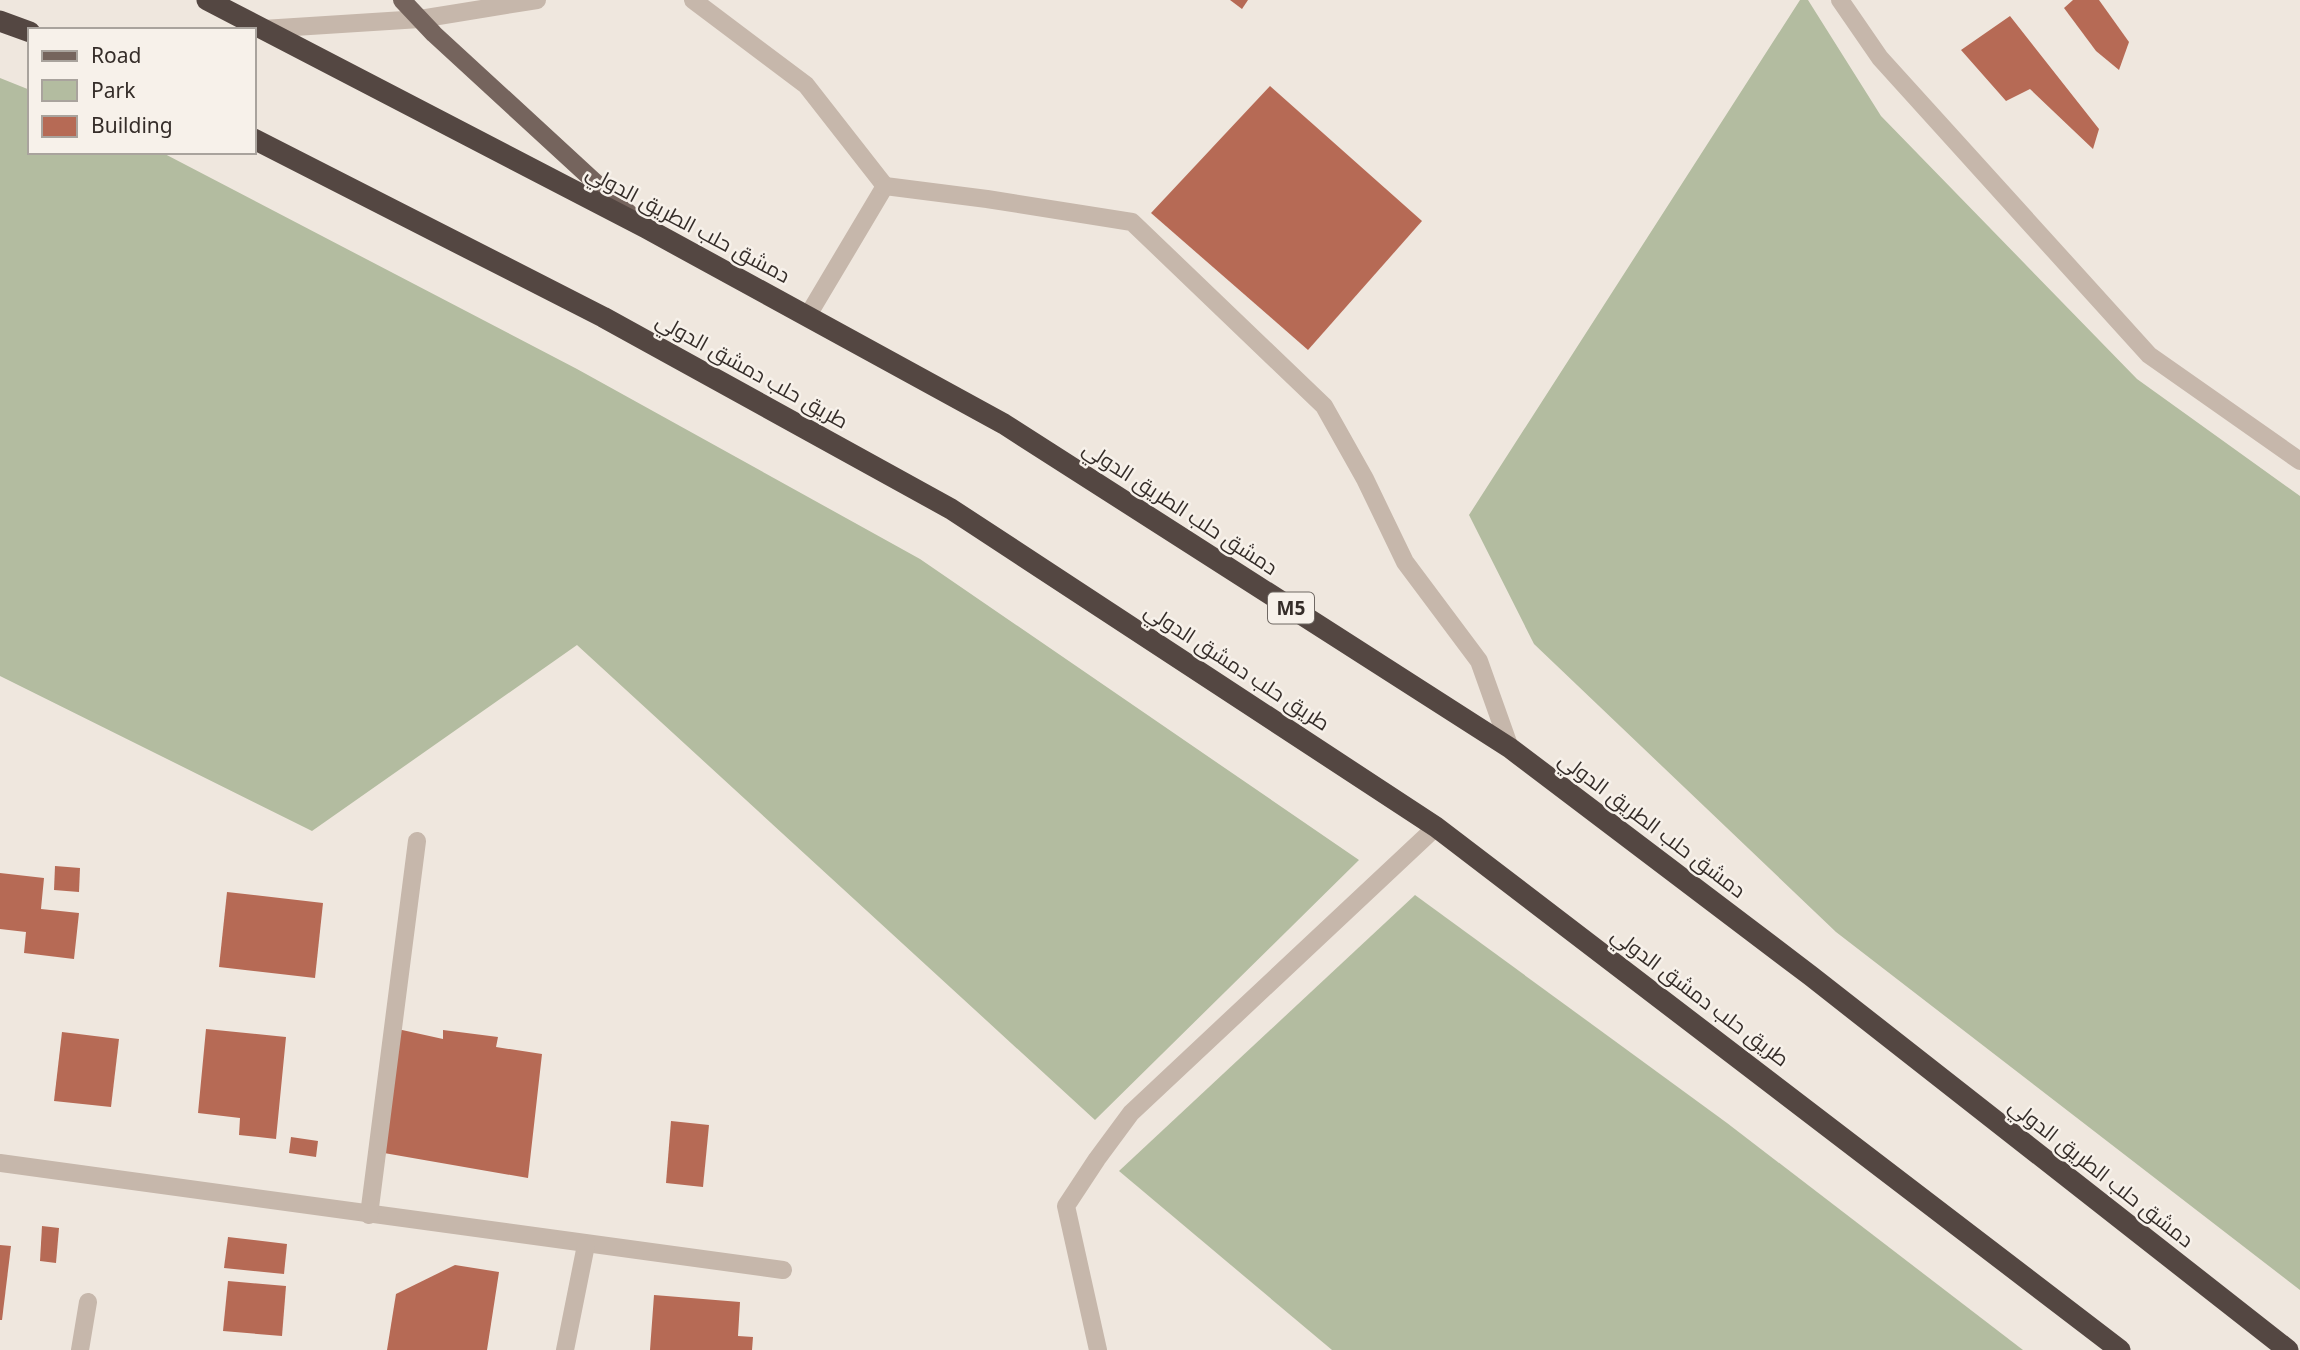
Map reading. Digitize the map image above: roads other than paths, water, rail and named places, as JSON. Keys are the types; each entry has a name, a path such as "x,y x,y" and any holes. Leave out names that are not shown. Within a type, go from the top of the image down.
{"highway":[{"name":"دمشق حلب الطريق الدولي","path":"207,0 646,228 1004,424 1510,748 1811,976 2288,1350"},
{"path":"0,21 28,32"},
{"name":"طريق حلب دمشق الدولي","path":"256,140 603,317 951,509 1436,827 2120,1350"}],"main road":[{"path":"402,0 646,228"}],"street":[{"path":"262,29 420,19 537,0"},
{"path":"693,0 806,85 885,186 1132,222 1324,406 1365,479 1405,562 1479,661 1510,748"},
{"path":"1840,0 1880,58 2149,355 2300,461"},
{"path":"807,317 885,186"},
{"path":"1098,1350 1066,1206 1131,1113 1436,827"},
{"path":"369,1215 417,841"},
{"path":"0,1163 782,1270"},
{"path":"565,1350 586,1245"},
{"path":"80,1350 88,1303"}]}
